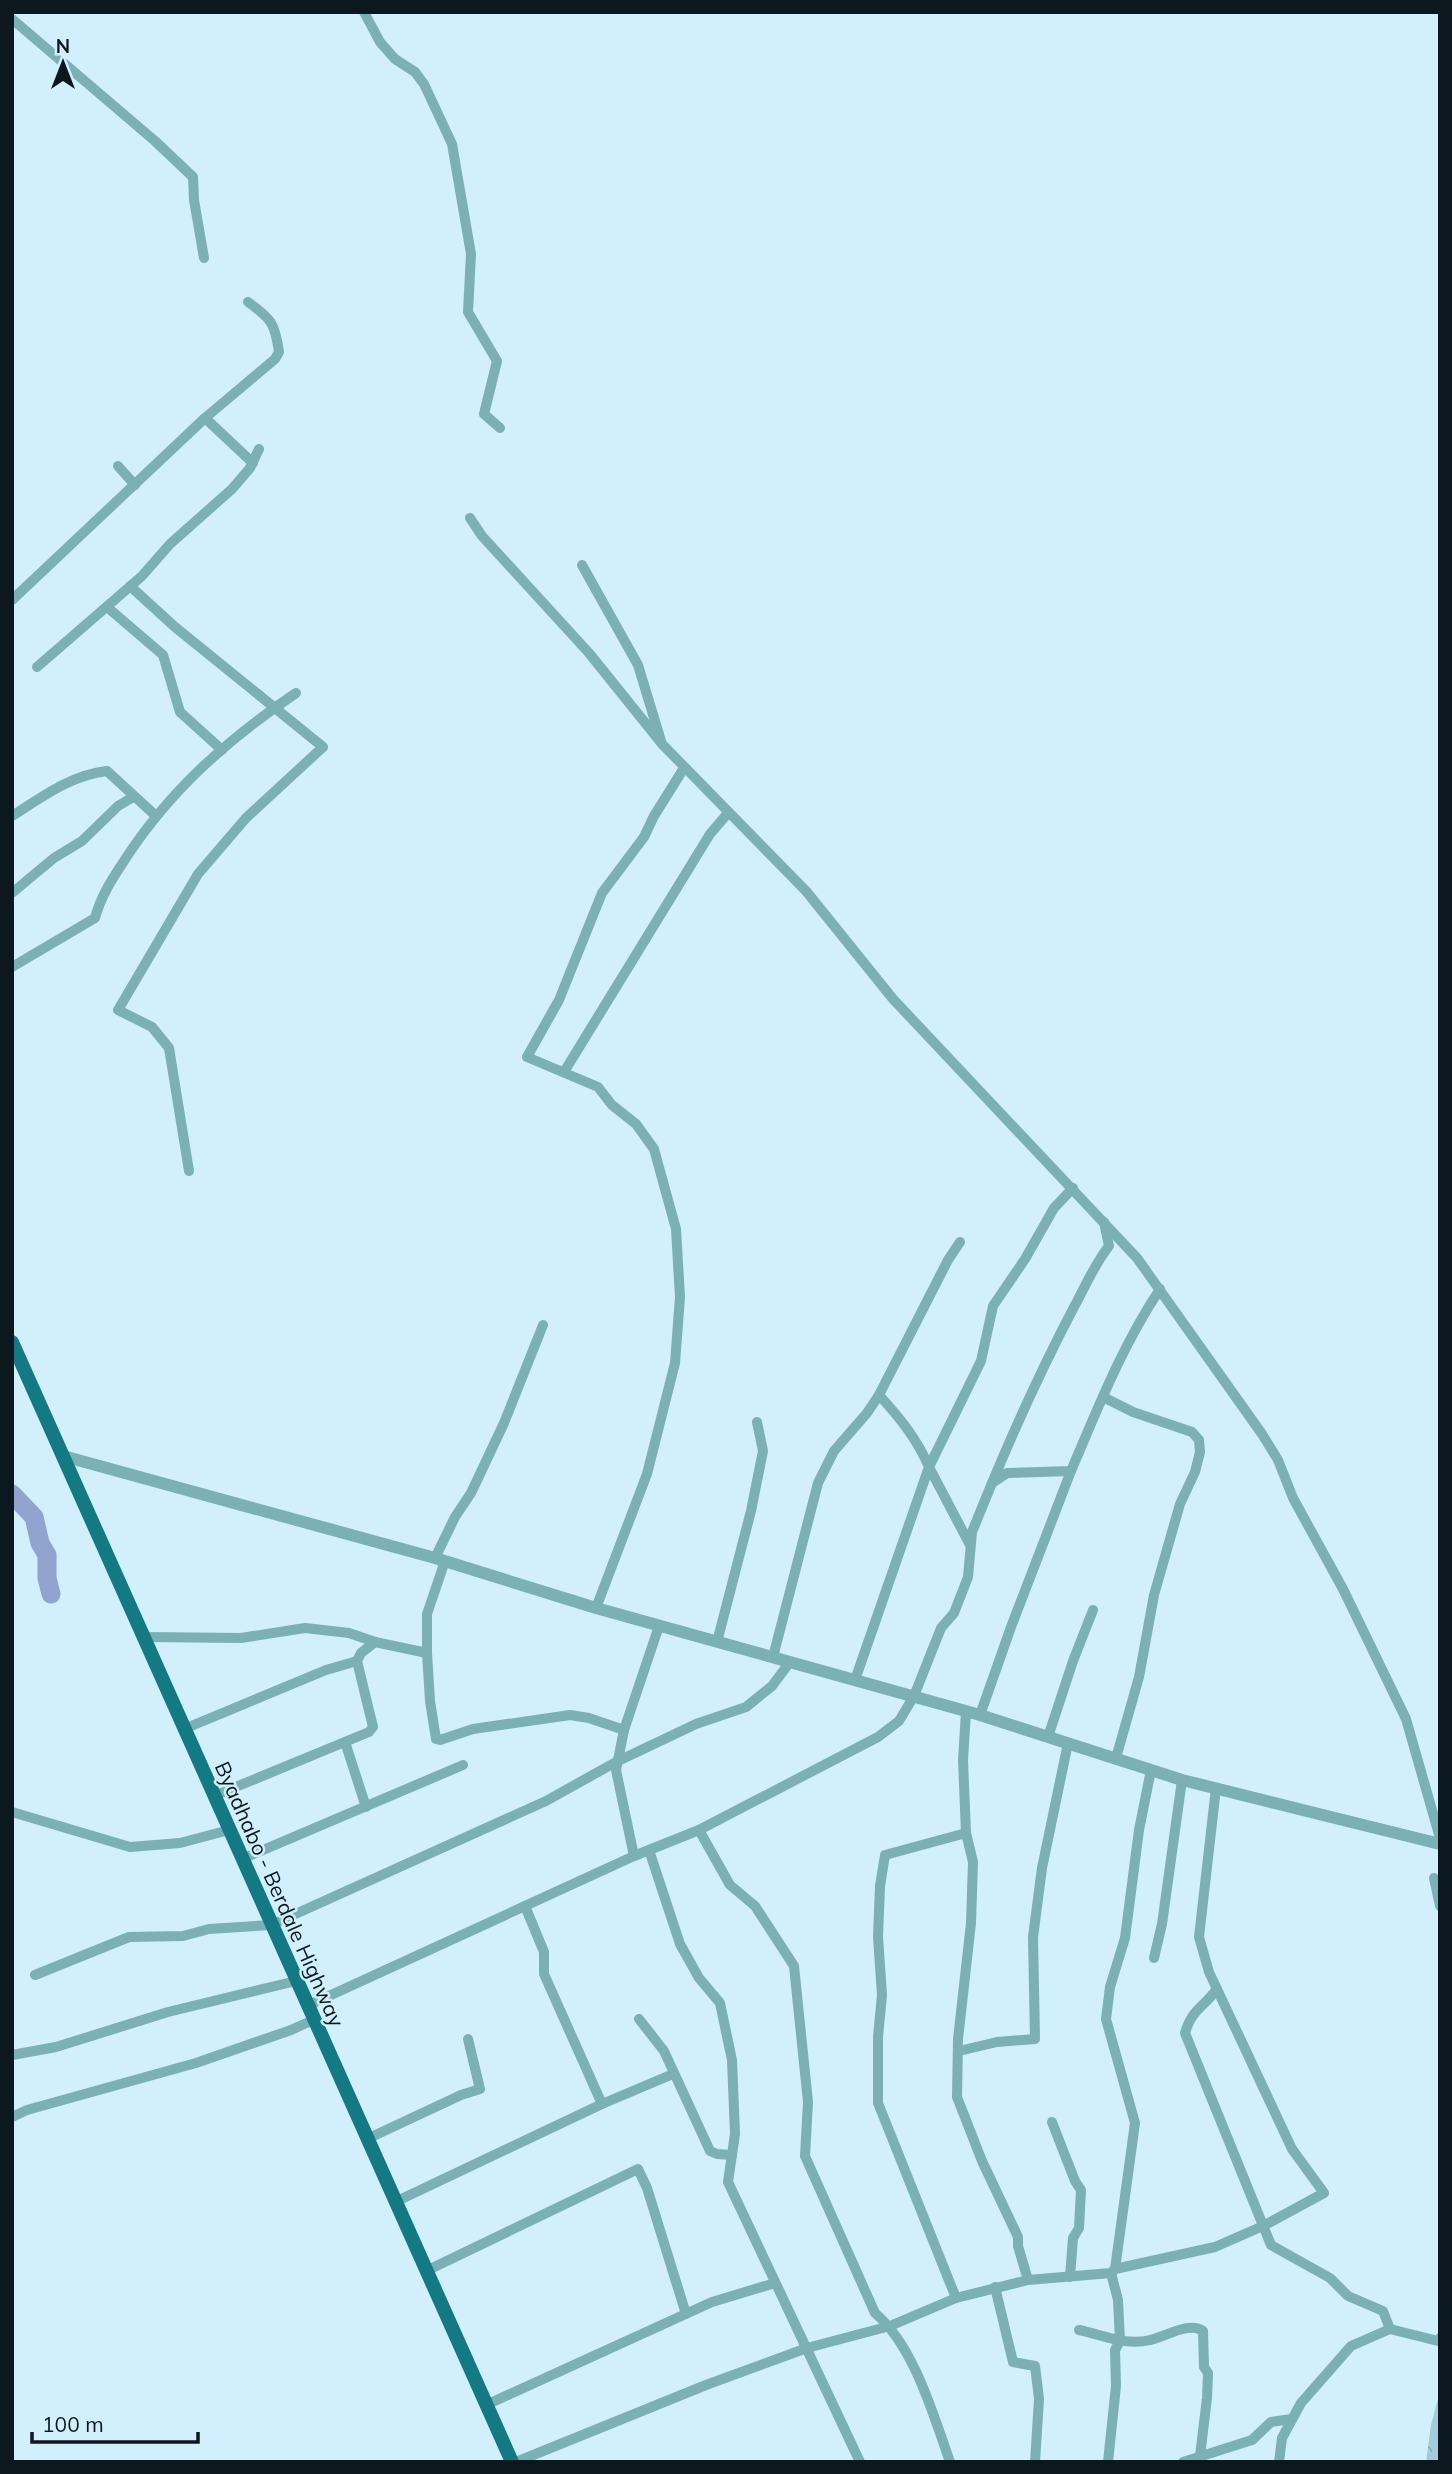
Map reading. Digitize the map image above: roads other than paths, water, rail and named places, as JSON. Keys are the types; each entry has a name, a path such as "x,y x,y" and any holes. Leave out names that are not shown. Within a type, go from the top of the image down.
{"main road":[{"name":"Byadhabo - Berdale Highway","path":"12,1342 426,2272 514,2462"}],"street":[{"path":"364,12 380,42 395,59 415,72 424,85 452,144 471,254 468,312 497,361 484,414 500,428"},
{"path":"12,19 155,141 193,177 194,200 204,258"},
{"path":"12,600 205,418 275,359 279,352 275,328 268,317 248,302"},
{"path":"205,418 253,463"},
{"path":"37,667 142,576 170,544 232,489 253,463 258,449"},
{"path":"118,466 135,485"},
{"path":"470,518 482,536 589,653 663,745 806,891 893,999 1073,1188 1137,1258 1160,1289 1278,1460 1293,1498 1343,1589 1405,1719 1440,1838"},
{"path":"582,565 638,665 663,745"},
{"path":"130,586 175,627 323,747 256,809 198,874 118,1010 152,1027 169,1048 190,1171"},
{"path":"107,607 163,655 180,712 222,750"},
{"path":"12,967 95,918 101,898 143,831 179,788 222,750 296,693"},
{"path":"596,1608 647,1474 675,1363 680,1297 676,1229 654,1149 636,1124 612,1105 598,1087 527,1057 559,1000 602,893 644,836 684,768"},
{"path":"12,816 56,788 89,773 107,771 156,816"},
{"path":"12,893 54,858 82,841 118,806 133,797"},
{"path":"564,1072 710,834 728,813"},
{"path":"855,1680 929,1467 981,1362 993,1306 1025,1259 1054,1208 1073,1188"},
{"path":"12,2117 27,2110 197,2063 291,2030 310,2013 525,1906 634,1856 699,1830 878,1737 899,1721 914,1696 941,1628 954,1613 968,1577 972,1532 1013,1432 1095,1263 1109,1246 1104,1222"},
{"path":"774,1657 818,1483 834,1451 879,1395 948,1260 960,1242"},
{"path":"980,1715 1011,1627 1102,1397 1136,1325 1160,1289"},
{"path":"543,1325 504,1423 471,1493 455,1517 440,1559 427,1614 430,1701 436,1739 440,1741 473,1729 570,1715 589,1718 624,1730"},
{"path":"879,1395 905,1424 921,1448 971,1545"},
{"path":"1102,1397 1133,1412 1192,1432 1199,1440 1200,1452 1195,1472 1180,1504 1154,1595 1139,1677 1116,1758"},
{"path":"717,1642 751,1511 763,1451 757,1422"},
{"path":"63,1456 440,1559 596,1608 980,1715 1182,1780 1440,1844"},
{"path":"992,1483 1007,1473 1071,1471"},
{"path":"1048,1737 1093,1609"},
{"path":"634,1856 616,1762 659,1626"},
{"path":"143,1637 241,1638 305,1628 349,1633 374,1642 427,1653"},
{"path":"214,1796 369,1732 373,1727 357,1661 361,1653 374,1642"},
{"path":"184,1729 326,1670 357,1661"},
{"path":"35,1975 129,1937 183,1936 209,1929 271,1925 546,1801 616,1762 696,1724 746,1707 772,1686 790,1662"},
{"path":"966,1712 963,1760 966,1833 973,1862 971,1923 958,2039 957,2097 982,2161 1018,2237 1028,2280"},
{"path":"345,1742 366,1807"},
{"path":"959,2051 997,2042 1035,2039 1033,1937 1042,1868 1069,1743"},
{"path":"242,1859 464,1765"},
{"path":"1108,2462 1116,2386 1115,2350 1120,2342 1118,2300 1113,2271 1135,2123 1106,2019 1110,1987 1125,1938 1139,1830 1151,1770"},
{"path":"1154,1958 1162,1924 1182,1780"},
{"path":"514,2462 807,2348 890,2326 956,2298 1028,2280 1113,2271 1215,2247 1263,2226 1324,2193 1292,2149 1209,1972 1199,1937 1216,1788"},
{"path":"12,1812 130,1847 180,1843 229,1830"},
{"path":"699,1830 730,1885 755,1906 794,1966 808,2102 805,2156 874,2313 890,2326 907,2355 931,2408 950,2462"},
{"path":"956,2298 878,2103 881,1995 878,1937 880,1886 885,1855 966,1833"},
{"path":"649,1850 680,1944 699,1979 720,2003 732,2060 735,2134 728,2182 860,2462"},
{"path":"1434,1878 1440,1906"},
{"path":"525,1906 544,1952 544,1973 602,2104"},
{"path":"12,2055 56,2047 168,2012 296,1981"},
{"path":"1217,1989 1190,2017 1185,2034 1271,2245 1330,2278 1348,2296 1383,2311 1390,2329"},
{"path":"639,2019 664,2051 710,2151 732,2155"},
{"path":"367,2139 461,2095 480,2089 468,2039"},
{"path":"395,2202 602,2104 673,2074"},
{"path":"1052,2122 1081,2190 1079,2228 1073,2238 1070,2277"},
{"path":"426,2272 638,2169 647,2188 686,2314"},
{"path":"486,2405 712,2302 775,2283"},
{"path":"995,2287 1013,2362 1035,2366 1039,2399 1035,2462"},
{"path":"1079,2330 1129,2343 1150,2340 1190,2328 1203,2331 1204,2367 1208,2373 1208,2386 1200,2456"},
{"path":"1279,2462 1282,2438 1301,2403 1351,2346 1390,2329 1438,2341 1440,2338"},
{"path":"1183,2462 1252,2440 1271,2422 1292,2420"}],"waterway":[{"path":"12,1494 34,1517 40,1543 47,1555 47,1578 51,1594"}]}
